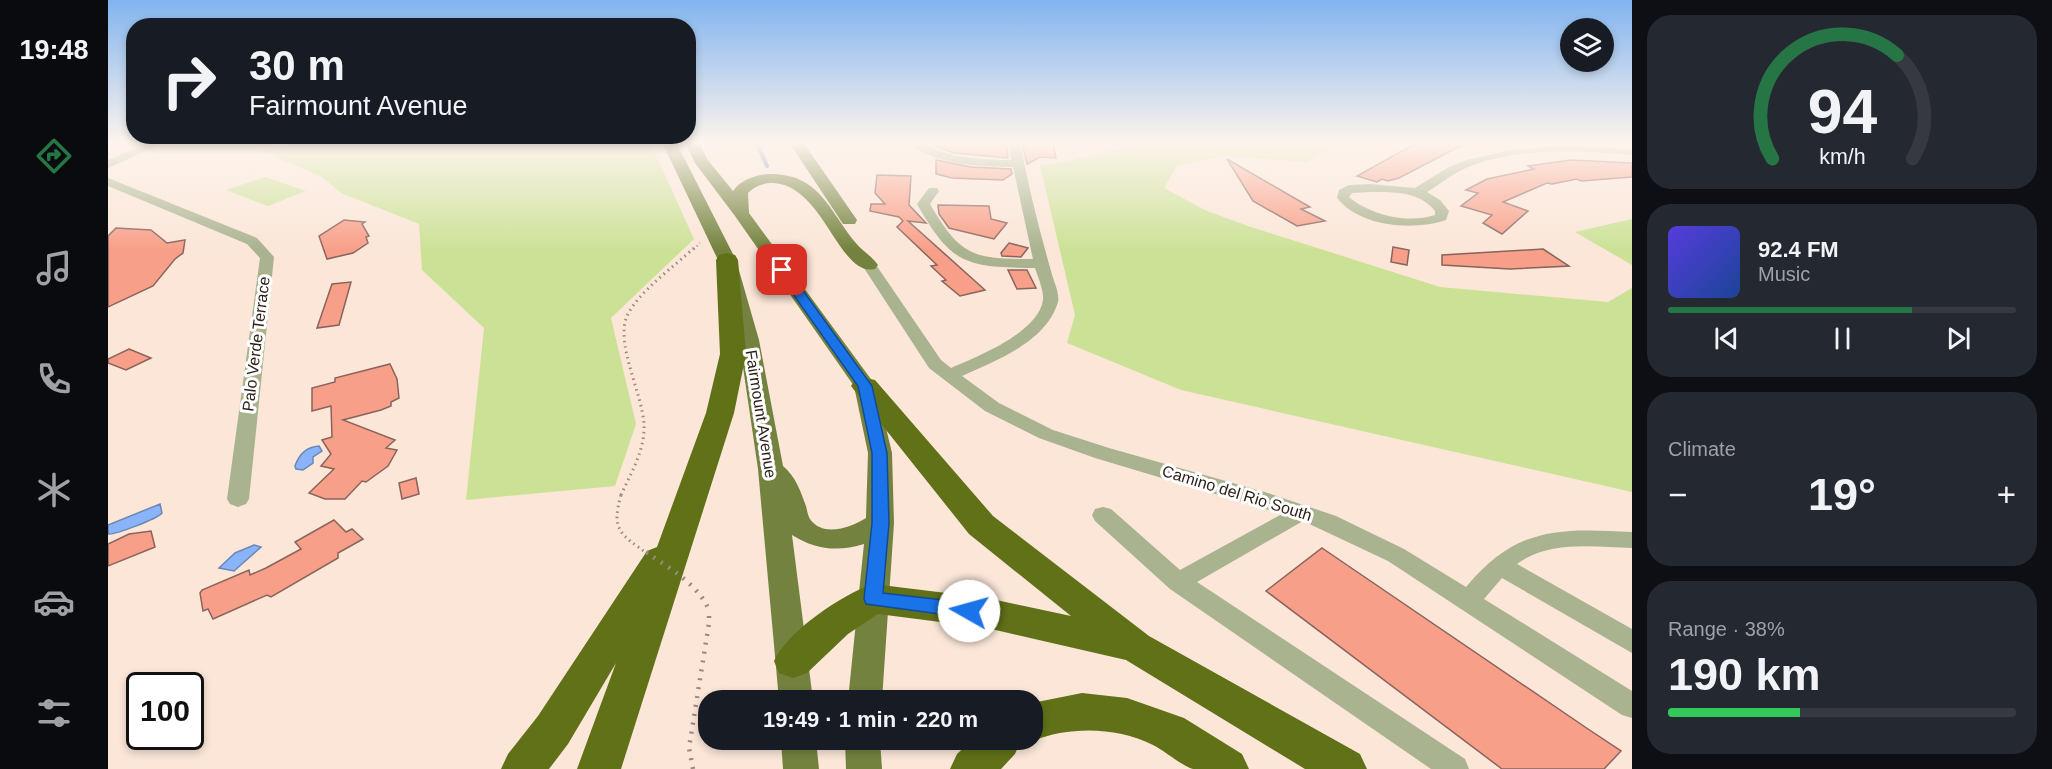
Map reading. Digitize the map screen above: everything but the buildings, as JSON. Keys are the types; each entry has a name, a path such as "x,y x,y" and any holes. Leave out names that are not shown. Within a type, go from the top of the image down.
{"highway":[{"path":"599,769 720,414 733,354 727,260"},
{"path":"865,386 981,525 1136,647 1345,769"},
{"path":"523,769 553,730 684,521"},
{"path":"793,661 835,623 873,599 987,613 1136,647"},
{"path":"1043,719 1077,711 1118,713 1158,726 1198,747 1227,769"},
{"path":"972,769 990,750"}],"main road":[{"name":"Fairmount Avenue","path":"686,178 727,260 749,340 771,469 795,690"},
{"path":"714,178 865,386 880,453 880,523 866,690"},
{"path":"820,178 863,243 869,265"},
{"path":"741,213 740,192 751,182 775,179 796,184 812,194 847,245 869,265"},
{"path":"771,469 784,481 799,526 815,536 837,540 860,535 880,523"},
{"path":"800,750 801,769"},
{"path":"863,750 864,769"}],"street":[{"path":"948,376 1010,346 1048,312 1051,299 1021,178"},
{"path":"1419,191 1438,205 1442,211 1441,217 1433,221 1422,222 1390,219 1359,210 1343,198 1343,193 1359,188 1419,191 1442,178"},
{"name":"Palo Verde Terrace","path":"108,182 252,241 267,256 238,499"},
{"path":"933,191 923,204 936,226 960,254 984,261 1042,264"},
{"name":"Camino del Rio South","path":"869,265 935,364 992,407 1046,434 1102,453 1261,498 1328,522 1396,555 1632,706"},
{"path":"1178,582 1302,512"},
{"path":"1102,515 1178,582 1455,769"},
{"path":"1468,602 1499,565 1531,546 1573,537 1632,540"},
{"path":"1499,565 1632,642"}],"path":[{"path":"693,769 689,747 709,623 709,609 703,596 695,587 623,536 615,516 621,495 640,450 645,426 640,393 626,338 627,315 635,303 697,245 714,235"}],"green space":[{"path":"268,178 306,191 268,206 226,190"},
{"path":"323,178 666,178 694,239 611,318 636,424 615,486 466,500 484,328 422,270 419,224 341,193"},
{"path":"1043,178 1170,178 1164,188 1207,211 1440,287 1608,302 1632,288 1632,492 1181,390 1067,343 1075,315"},
{"path":"1632,219 1632,265 1575,232"}],"water":[{"path":"319,446 322,451 313,457 313,463 303,470 296,469 295,466 304,452"},
{"path":"160,504 162,513 159,516 145,523 108,534 108,525"},
{"path":"254,545 261,547 234,571 219,568 235,553"}],"route":[{"path":"782,270 865,386 880,453 880,523 873,599 969,611"}]}
